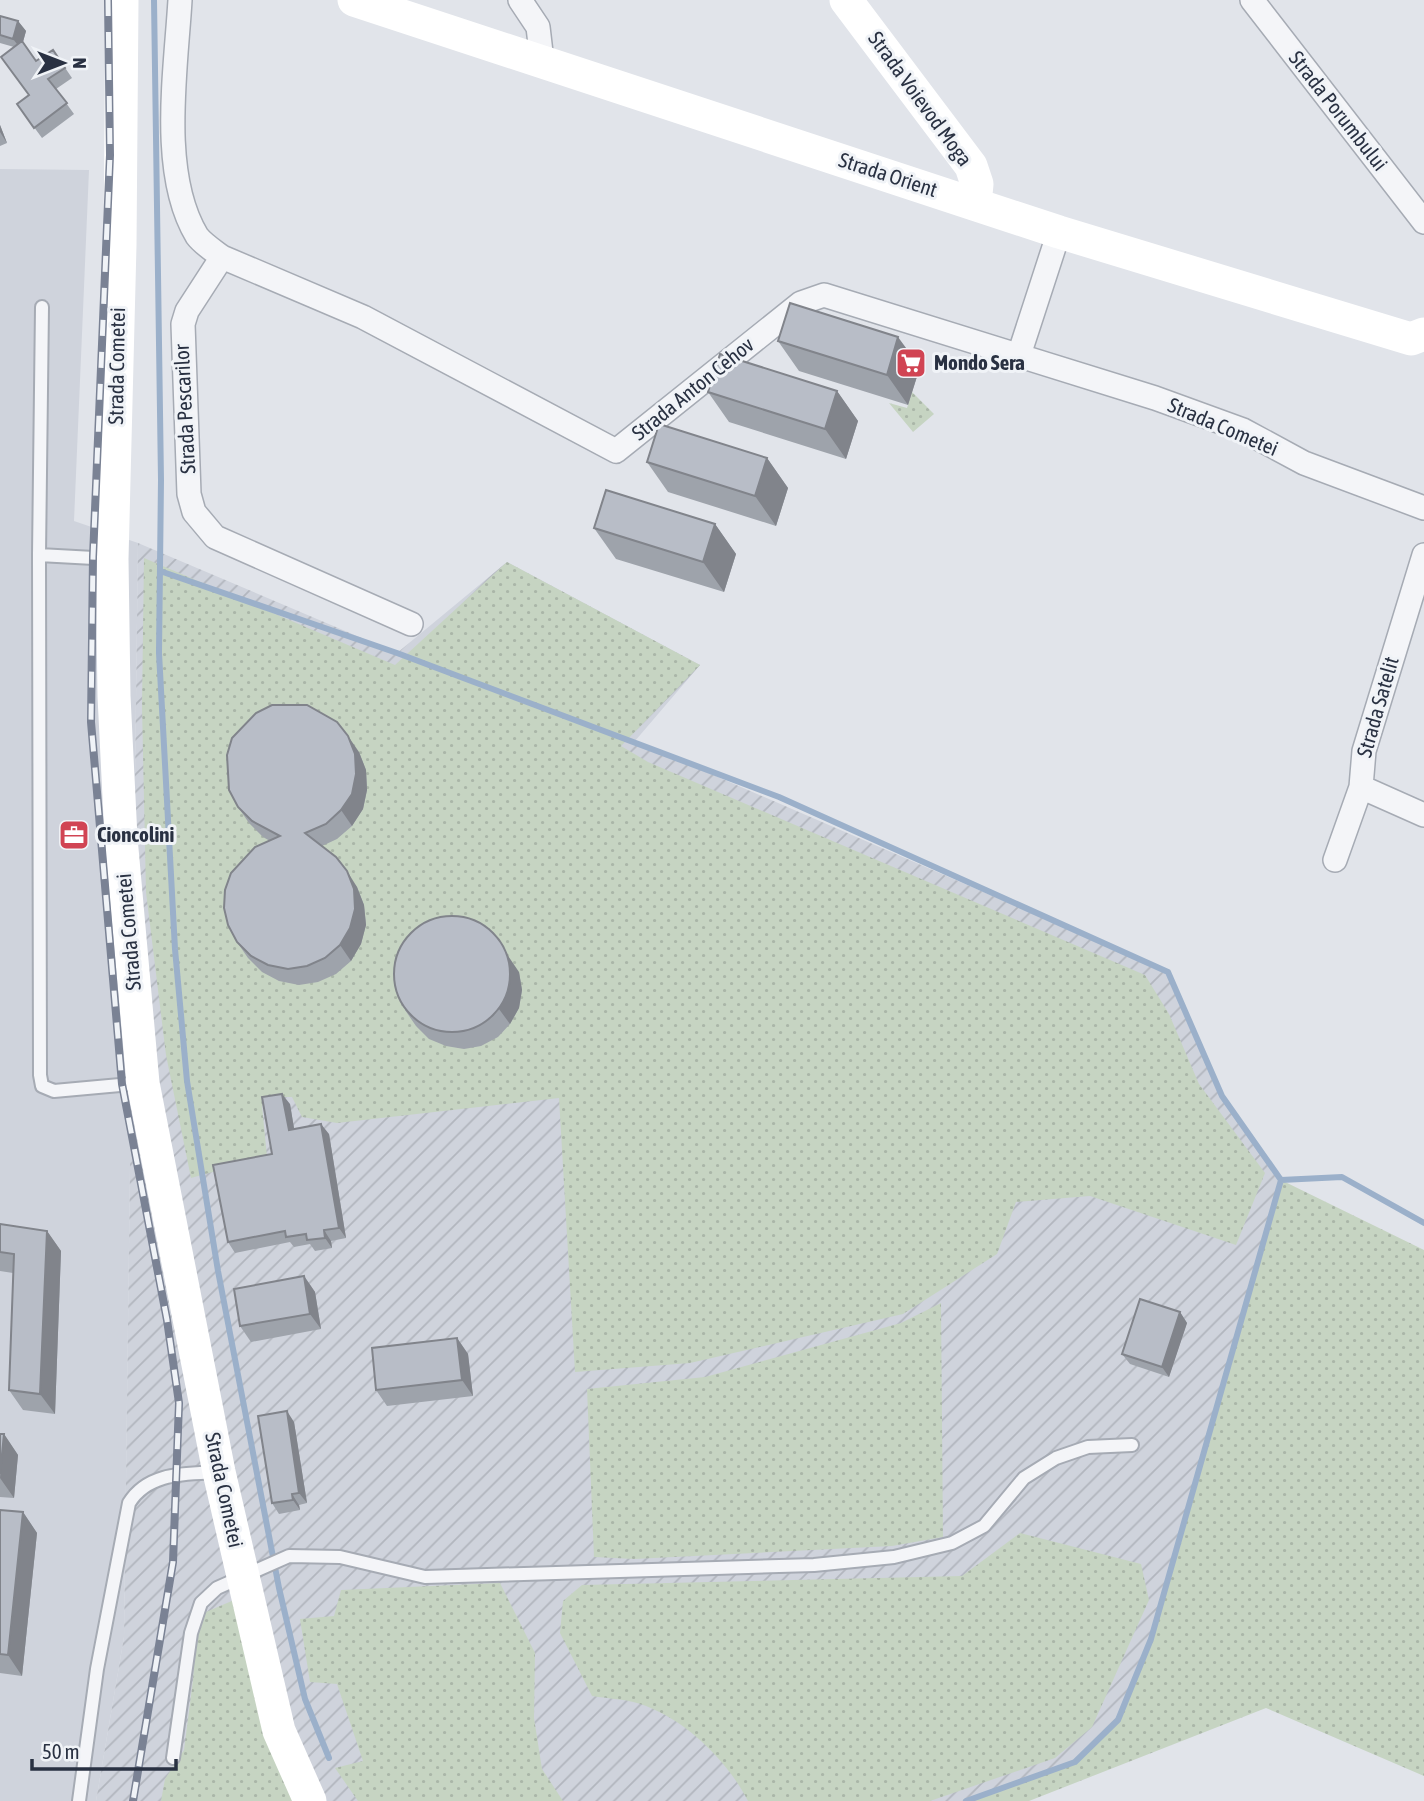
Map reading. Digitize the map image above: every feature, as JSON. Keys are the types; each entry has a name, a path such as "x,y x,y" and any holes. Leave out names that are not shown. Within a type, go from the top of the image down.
{"street":[{"name":"Strada Cometei","path":"122,0 120,245 112,559 114,696 121,838 143,1083 219,1472 279,1731 310,1801"},
{"path":"180,0 174,153 181,198 198,237 222,257"},
{"name":"Strada Orient","path":"354,0 1059,232 1420,339"},
{"path":"520,0 538,27 542,61"},
{"name":"Strada Voievod Moga","path":"846,0 971,166 977,184 975,204"},
{"name":"Strada Porumbului","path":"1252,0 1424,222"},
{"path":"1019,355 1059,232"},
{"name":"Strada Anton Cehov","path":"222,257 363,317 616,451 812,297 836,297 1019,355"},
{"name":"Strada Pescarilor","path":"222,257 192,303 183,324 189,494 194,512 215,537 411,624"},
{"name":"Strada Cometei","path":"1019,355 1155,398 1243,430 1304,463 1424,508"},
{"name":"Strada Satelit","path":"1335,860 1361,786 1364,751 1424,555"},
{"path":"1361,786 1424,815"}],"lane":[{"path":"42,307 39,555 40,1075 43,1086 54,1091 143,1083"},
{"path":"39,555 112,559"},
{"path":"173,1758 191,1633 201,1603 217,1588 289,1556 340,1557 425,1577 814,1565 894,1557 952,1543 984,1526 1024,1478 1056,1458 1088,1447 1132,1445"},
{"path":"79,1801 97,1669 129,1503 139,1486 177,1475 219,1472"}],"shaded area":[{"path":"0,169 89,170 74,521 138,543 124,1637 96,1801 0,1801"},
{"path":"138,543 397,653 507,562 700,665 635,741 1168,972 1222,1096 1281,1180 1151,1639 1118,1720 1075,1762 966,1801 96,1801 124,1637"}],"green space":[{"path":"912,392 934,414 913,432 889,403 907,408"},
{"path":"144,558 395,665 507,562 700,665 621,746 648,762 1145,975 1169,1014 1199,1084 1265,1173 1236,1245 1090,1196 1016,1202 997,1254 903,1314 690,1363 575,1372 559,1098 337,1123 302,1117 292,1097 272,1097 262,1106 267,1157 191,1178 166,1055 146,892 142,706"},
{"path":"1281,1180 1424,1250 1424,1776 1266,1708 1029,1801 966,1801 1075,1762 1118,1720 1151,1639"},
{"path":"941,1303 943,1537 892,1546 634,1559 594,1557 587,1389 705,1377 901,1323"},
{"path":"1020,1533 1141,1564 1149,1600 1092,1727 1055,1758 930,1801 748,1801 718,1758 677,1722 640,1704 592,1696 560,1633 563,1601 582,1585 962,1576"},
{"path":"500,1583 535,1653 534,1718 542,1769 563,1801 358,1801 335,1768 363,1761 337,1684 310,1682 300,1619 334,1616 341,1590"},
{"path":"234,1600 299,1801 161,1801 165,1779 184,1750 196,1634 206,1612"}],"building":[{"path":"0,16 18,21 13,39 0,35"},
{"path":"22,41 36,61 53,50 65,68 48,79 67,103 34,128 17,104 29,95 1,57"},
{"path":"790,303 898,337 887,375 778,341"},
{"path":"720,354 837,391 825,429 708,392"},
{"path":"659,424 767,458 755,496 647,462"},
{"path":"606,490 715,524 703,562 594,528"},
{"path":"272,705 307,705 337,722 348,736 355,754 356,774 352,794 341,810 326,824 305,833 336,857 347,871 354,889 355,909 350,928 340,945 325,958 307,966 288,969 268,965 251,956 237,942 228,925 224,908 225,890 231,873 255,847 280,836 252,821 238,807 229,790 227,755 232,738 256,713"},
{"path":"452,916 474,920 493,933 506,952 510,974 506,996 493,1015 474,1028 452,1032 430,1028 411,1015 398,996 394,974 398,952 411,933 430,920"},
{"path":"282,1094 289,1130 321,1124 339,1228 324,1230 325,1238 307,1240 306,1234 286,1237 285,1231 228,1242 213,1165 272,1154 262,1097"},
{"path":"0,1224 47,1231 40,1394 9,1390 14,1254 0,1252"},
{"path":"304,1276 310,1314 240,1326 234,1289"},
{"path":"1140,1299 1180,1312 1162,1367 1122,1354"},
{"path":"457,1338 462,1380 376,1390 372,1348"},
{"path":"287,1411 299,1493 292,1494 293,1500 272,1503 258,1416"},
{"path":"0,1434 4,1434 0,1474"},
{"path":"0,1510 23,1512 8,1655 0,1654"}],"waterway":[{"path":"154,0 161,480 159,653 175,949 187,1081 218,1271 279,1588 305,1699 329,1758"},
{"path":"160,571 397,653 779,797 1168,972 1222,1096 1281,1180"},
{"path":"966,1801 1075,1762 1118,1720 1151,1639 1281,1180 1342,1177 1424,1223"}],"railway":[{"path":"108,0 110,155 93,557 91,722 122,1084 167,1320 179,1403 173,1562 133,1801"}],"place":[{"name":"Mondo Sera","path":"911,363"},
{"name":"Cioncolini","path":"74,835"}]}
